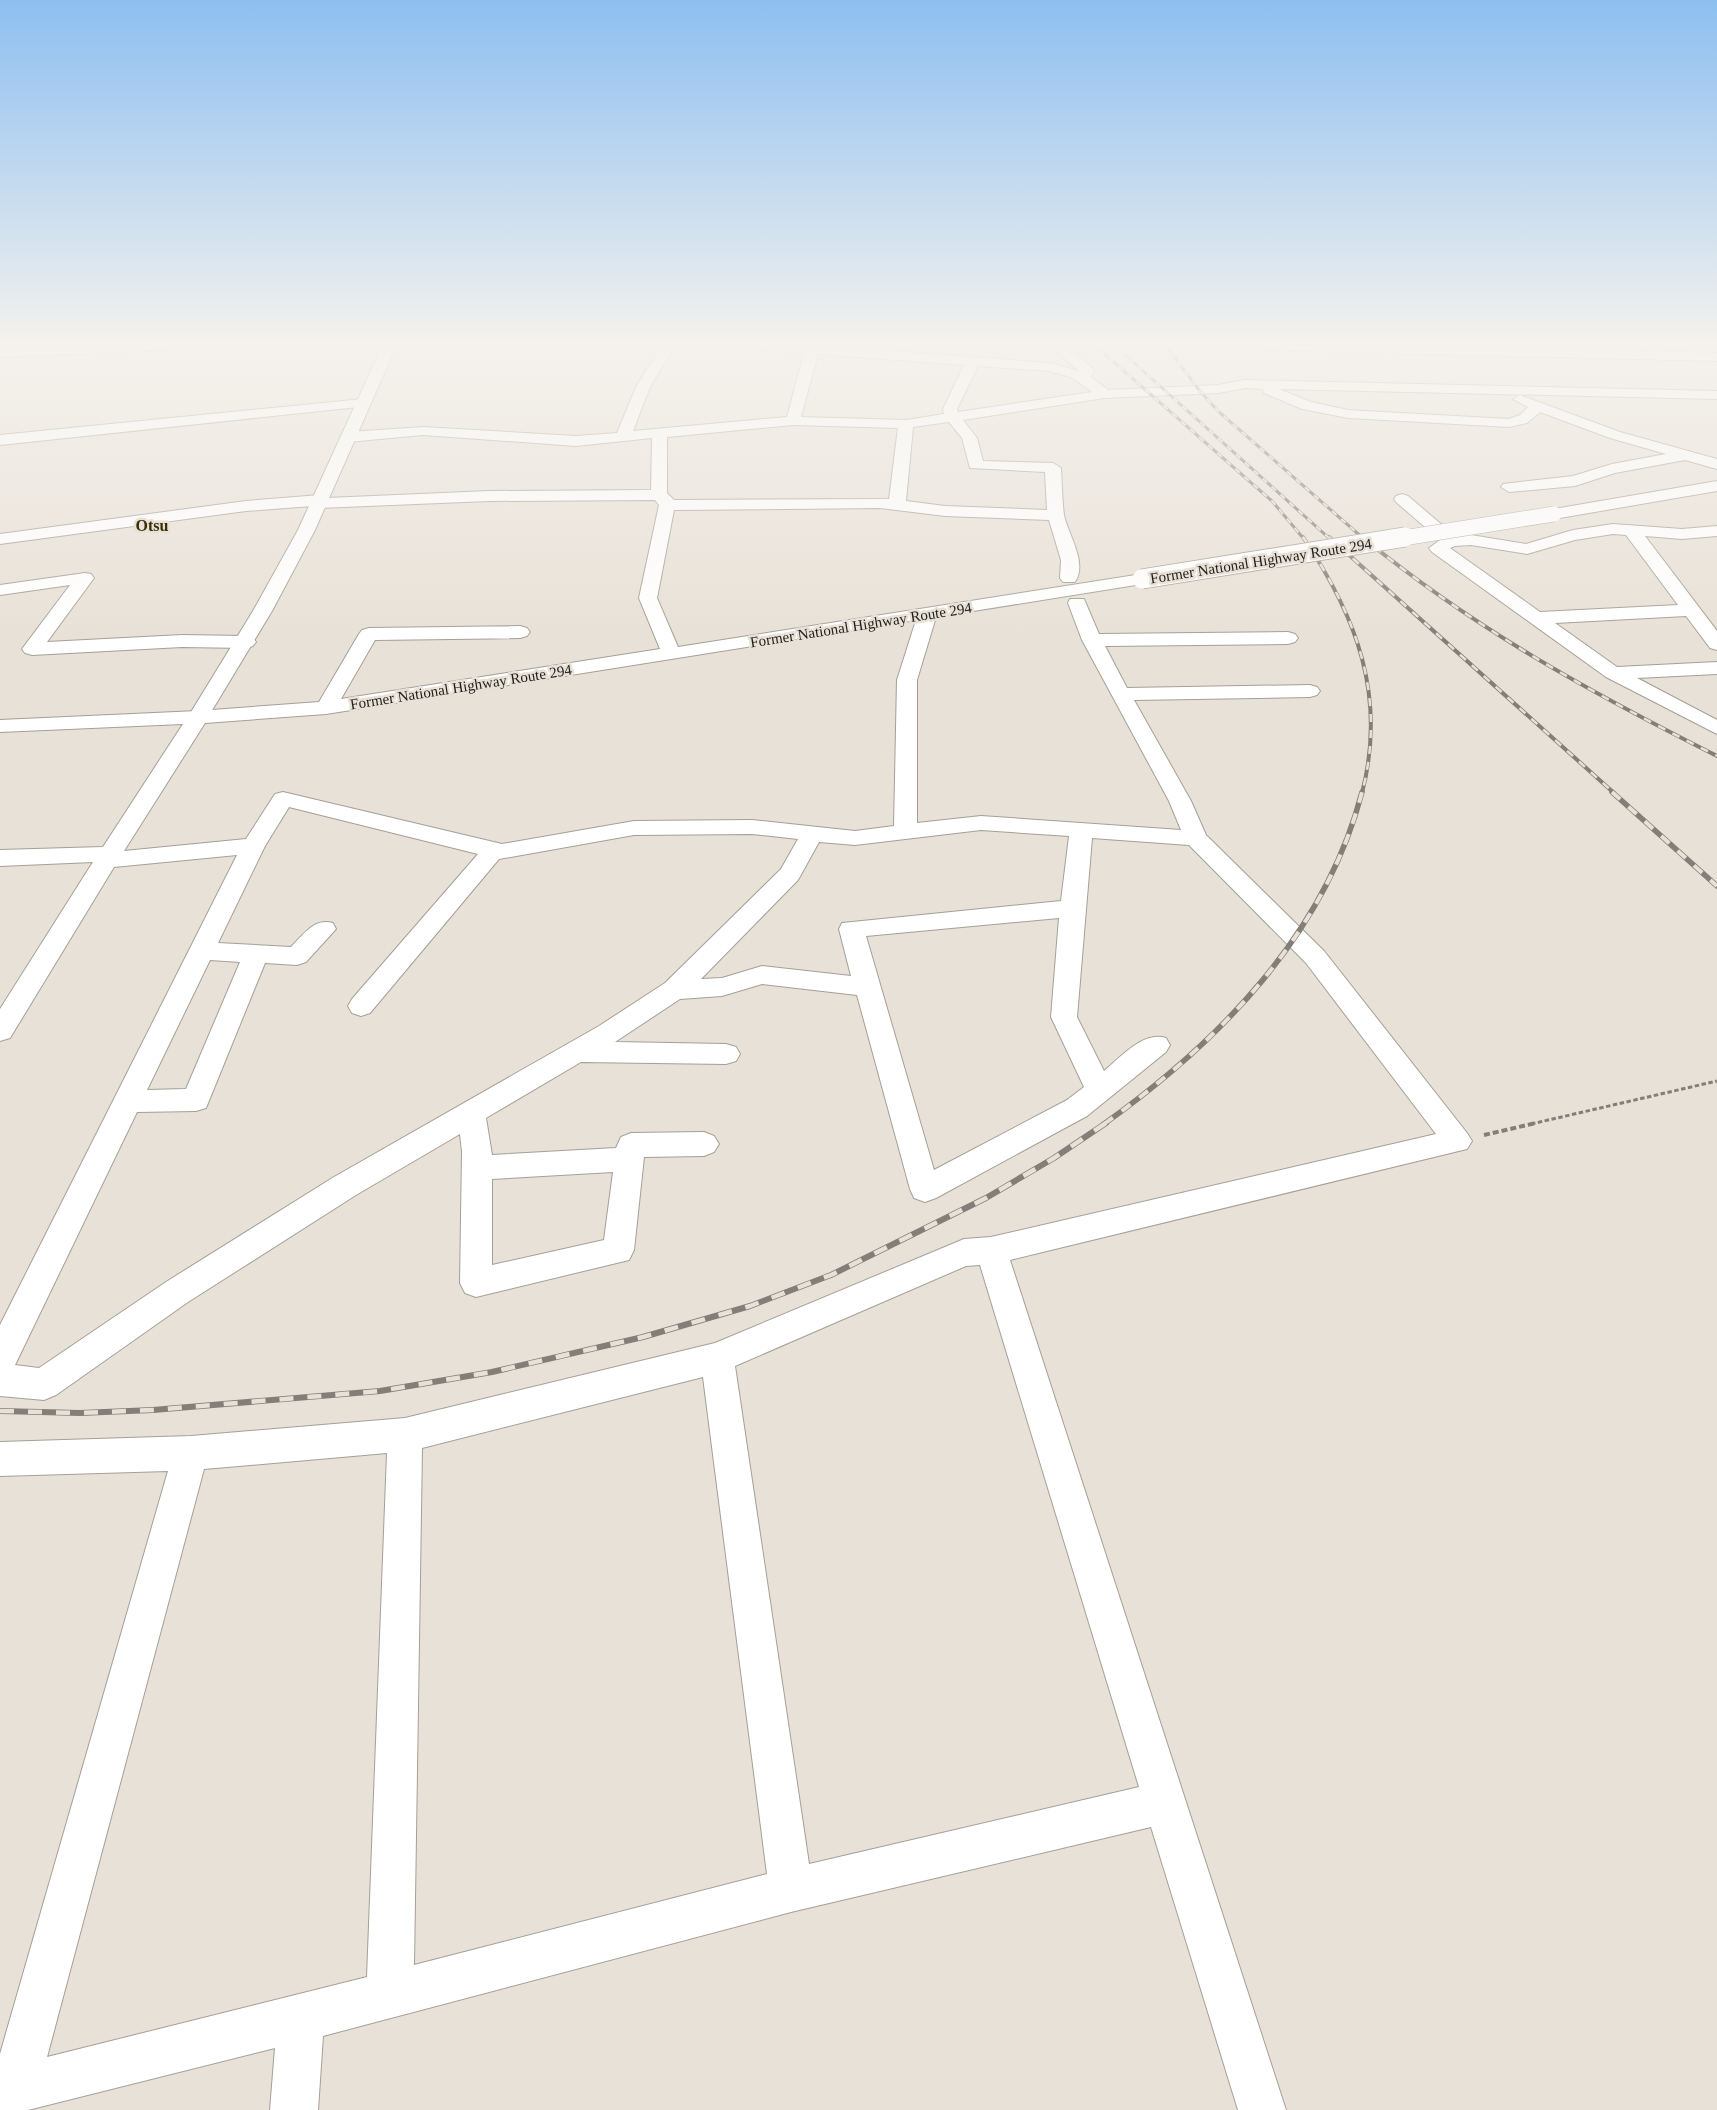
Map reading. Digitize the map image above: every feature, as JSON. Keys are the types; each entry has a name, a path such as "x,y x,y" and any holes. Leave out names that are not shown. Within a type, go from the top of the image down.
{"street":[{"path":"0,1031 108,857 246,642 320,501 346,440"},
{"path":"554,440 569,440"},
{"path":"660,440 663,500 648,598 672,655"},
{"path":"897,504 904,440"},
{"path":"970,440 976,464 1054,468 1056,515 1070,560 1069,578"},
{"path":"1637,440 1717,464"},
{"path":"1508,487 1575,481 1612,469 1687,455"},
{"name":"Former National Highway Route 294","path":"0,726 198,717 326,708 928,615 1717,486"},
{"path":"0,539 246,506 320,501 489,496 897,504 945,511 1056,515"},
{"path":"1402,499 1444,544 1538,618 1613,672 1717,728"},
{"path":"1444,544 1471,540 1527,549 1573,535 1613,529 1714,536"},
{"path":"1631,530 1717,644"},
{"path":"0,590 86,578 32,649 182,642 246,642"},
{"path":"0,1459 191,1453 405,1435 717,1358 964,1253 990,1251 1457,1141 1392,1054 1315,957 1196,838 1180,801 1092,640 1077,603"},
{"path":"1538,618 1692,610"},
{"path":"905,832 907,680 928,615"},
{"path":"326,708 368,634 520,632"},
{"path":"1092,640 1288,638"},
{"path":"1613,672 1717,668"},
{"path":"1120,694 1310,691"},
{"path":"0,1360 253,846 283,799 502,852 634,828 752,827 856,838 981,823 1196,838"},
{"path":"1082,829 1072,908 1064,1016 1100,1090"},
{"path":"0,1380 44,1384 186,1286 345,1186 576,1052 674,990 790,874 812,834"},
{"path":"0,858 108,857 253,846"},
{"path":"361,1006 494,850"},
{"path":"1072,908 851,928 925,1189 1077,1108 1156,1045"},
{"path":"202,951 297,956 324,929"},
{"path":"127,1102 196,1100 256,954"},
{"path":"674,990 722,987 762,975 867,987"},
{"path":"576,1052 726,1054"},
{"path":"472,1112 477,1152 476,1282 618,1250 631,1145 704,1144"},
{"path":"477,1168 630,1159"},
{"path":"990,1251 1262,2110"},
{"path":"717,1358 791,1890"},
{"path":"390,1995 405,1435"},
{"path":"7,2091 191,1453"},
{"path":"7,2091 301,2018 791,1890 1164,1802"},
{"path":"294,2110 301,2018"}],"path":[{"path":"1457,1141 1717,1081"}],"railway":[{"path":"1203,440 1272,501 1304,539"},
{"path":"1220,440 1330,539"},
{"path":"1252,440 1364,539"},
{"path":"1303,537 1339,597 1362,659 1369,691 1371,724 1369,758 1362,793"},
{"path":"1329,537 1614,793"},
{"path":"1362,537 1404,570 1490,630 1623,707 1717,756"},
{"path":"1104,1124 1147,1092 1188,1057 1227,1020 1263,980 1295,938 1322,892 1345,844 1362,792"},
{"path":"1612,792 1717,886"},
{"path":"0,1411 80,1413 153,1410 380,1391 492,1372 643,1337 750,1306 831,1275 986,1198 1054,1158 1106,1123"}],"district":[{"name":"Otsu","path":"152,525"}]}
